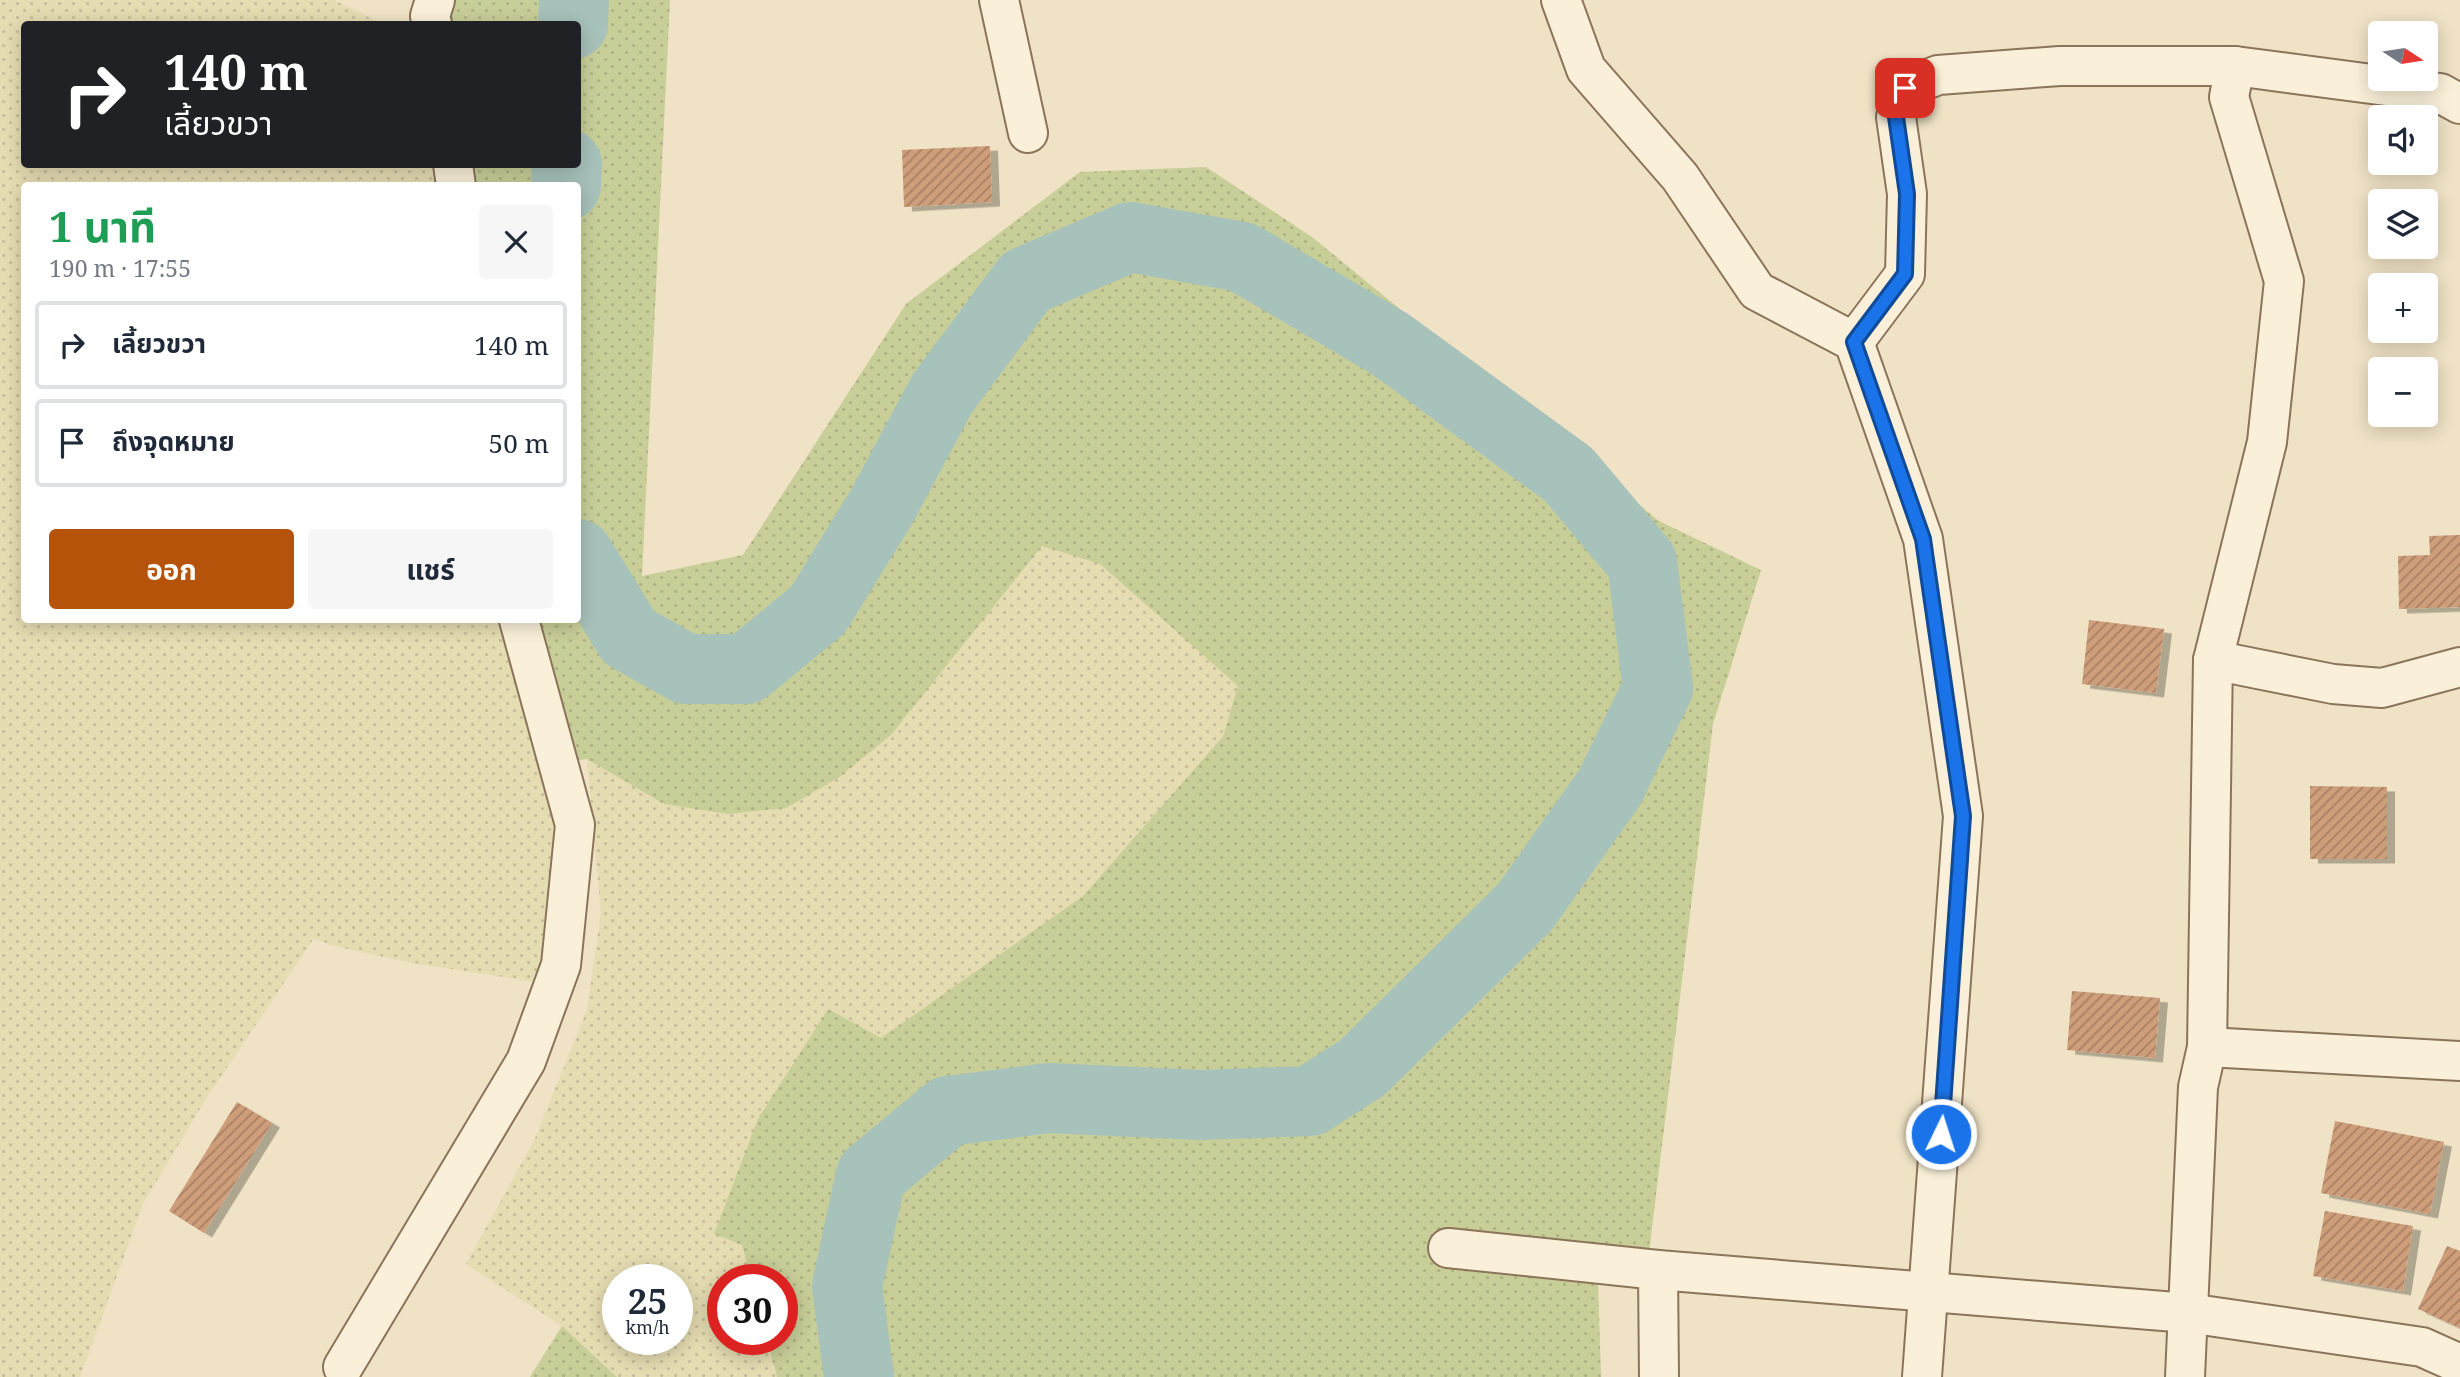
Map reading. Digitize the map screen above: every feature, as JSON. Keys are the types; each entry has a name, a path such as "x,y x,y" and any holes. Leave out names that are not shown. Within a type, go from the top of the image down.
{"street":[{"path":"432,21 435,0"},
{"path":"999,0 1028,133"},
{"path":"1561,0 1586,69 1680,177 1757,291 1854,342 1923,539 1963,816 1922,1377"},
{"path":"1854,342 1905,274 1907,194 1896,117 1905,88 1938,75 2046,67 2235,66 2440,93 2460,104"},
{"path":"2185,1377 2198,1087 2207,1047 2213,660 2267,442 2284,281 2229,97 2235,66"},
{"path":"343,1367 526,1061 561,965 575,825 520,623"},
{"path":"2213,660 2333,684 2382,688 2460,667"},
{"path":"2207,1047 2460,1061"},
{"path":"1448,1248 1658,1270 2188,1313 2423,1347 2460,1364"},
{"path":"1658,1270 1659,1377"}],"shaded area":[{"path":"0,0 334,0 377,21 21,21 21,168 436,168 438,182 21,182 21,623 507,623 559,839 542,983 412,963 330,945 314,938 204,1102 143,1204 80,1377 0,1377"},
{"path":"1041,546 1100,564 1239,686 1223,735 1083,896 881,1038 829,1010 715,1234 742,1245 747,1264 707,1264 707,1355 771,1355 777,1377 617,1377 562,1326 466,1264 534,1141 587,1010 601,913 587,759 664,804 891,735"}],"green space":[{"path":"430,0 670,0 642,576 743,555 906,304 1080,172 1206,167 1312,237 1659,521 1761,570 1713,724 1649,1253 1597,1251 1601,1377 777,1377 771,1355 798,1355 798,1264 747,1264 742,1245 714,1234 758,1119 828,1009 881,1038 1083,896 1223,736 1238,686 1100,564 1042,546 891,735 838,778 786,808 728,814 664,804 587,759 541,765 507,623 581,623 581,182 438,182 435,168 581,168 581,21 423,21"},
{"path":"562,1326 617,1377 530,1377"}],"building":[{"path":"990,146 992,202 904,207 902,150"},
{"path":"2460,535 2460,607 2399,609 2398,556 2430,555 2429,536"},
{"path":"2089,620 2164,629 2156,693 2082,684"},
{"path":"2310,786 2387,787 2387,859 2310,859"},
{"path":"2072,991 2160,998 2155,1058 2067,1050"},
{"path":"237,1102 272,1123 204,1233 169,1211"},
{"path":"2335,1121 2444,1142 2430,1214 2321,1193"},
{"path":"2325,1211 2413,1226 2403,1291 2313,1276"},
{"path":"2447,1246 2460,1251 2460,1328 2418,1309"}],"waterway":[{"path":"573,21 574,0"},
{"path":"566,182 567,168"},
{"path":"581,559 629,637 686,669 746,669 818,610 882,506 942,394 1026,281 1130,237 1242,257 1390,344 1568,474 1642,562 1658,688 1610,787 1525,907 1362,1068 1310,1101 1201,1105 1049,1098 948,1111 871,1175 847,1286 859,1377"}],"route":[{"path":"1905,88 1896,117 1907,194 1905,274 1854,342 1923,539 1963,816 1941,1134"}]}
